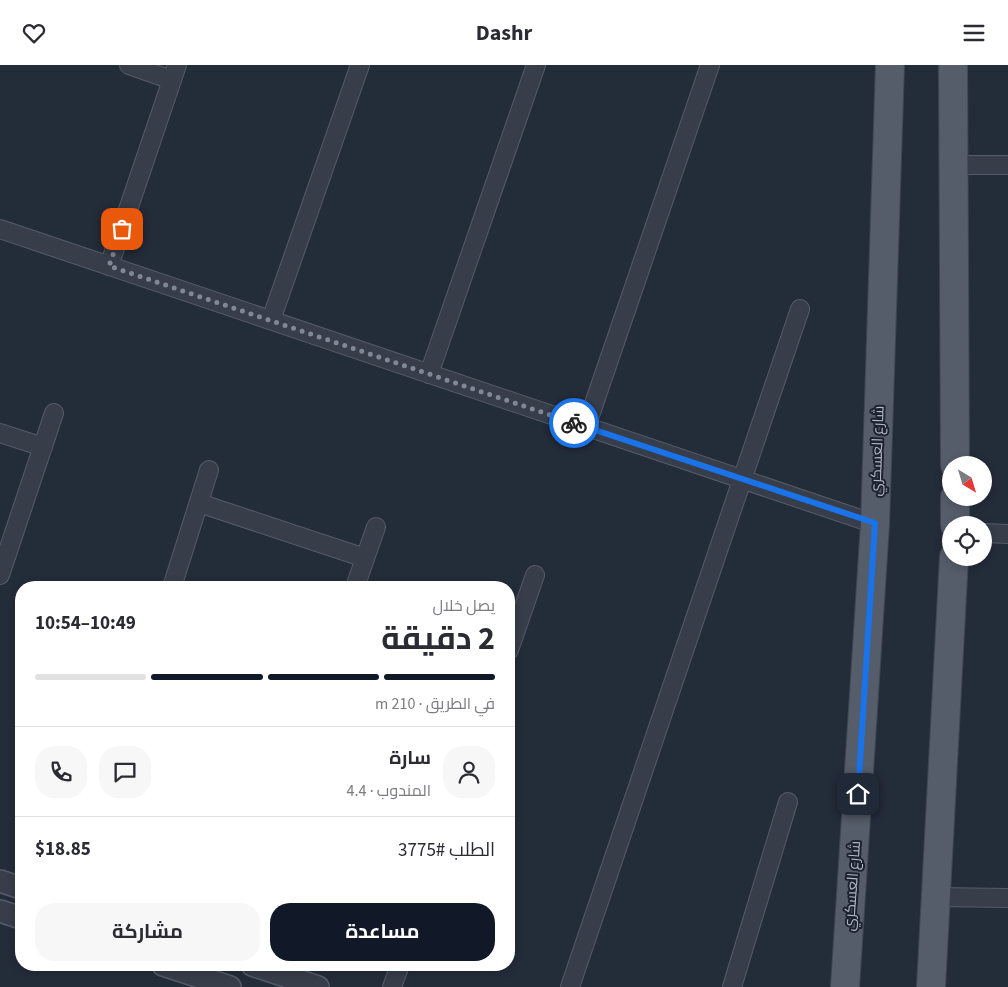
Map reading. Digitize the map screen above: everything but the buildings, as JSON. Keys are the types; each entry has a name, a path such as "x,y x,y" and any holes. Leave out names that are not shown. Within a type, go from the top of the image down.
{"main road":[{"name":"شارع العسكري","path":"845,987 875,523 890,65"},
{"path":"953,65 955,456"},
{"path":"931,987 954,566"}],"street":[{"path":"109,266 175,73 129,65"},
{"path":"271,320 360,65"},
{"path":"429,374 536,65"},
{"path":"586,427 710,65"},
{"path":"954,165 1008,165"},
{"path":"0,229 875,523"},
{"path":"570,987 800,309"},
{"path":"0,575 54,413"},
{"path":"0,433 43,447"},
{"path":"174,581 209,470"},
{"path":"199,503 365,558"},
{"path":"357,581 376,527"},
{"path":"992,533 1008,534"},
{"path":"515,633 535,575"},
{"path":"732,987 788,802"},
{"path":"0,881 15,886"},
{"path":"936,897 1008,898"},
{"path":"0,911 15,916"},
{"path":"191,971 224,978"},
{"path":"270,971 318,987"},
{"path":"392,987 398,971"}],"way so far":[{"path":"122,229 109,266 574,423"}],"route":[{"path":"574,423 875,523 858,794"}]}
